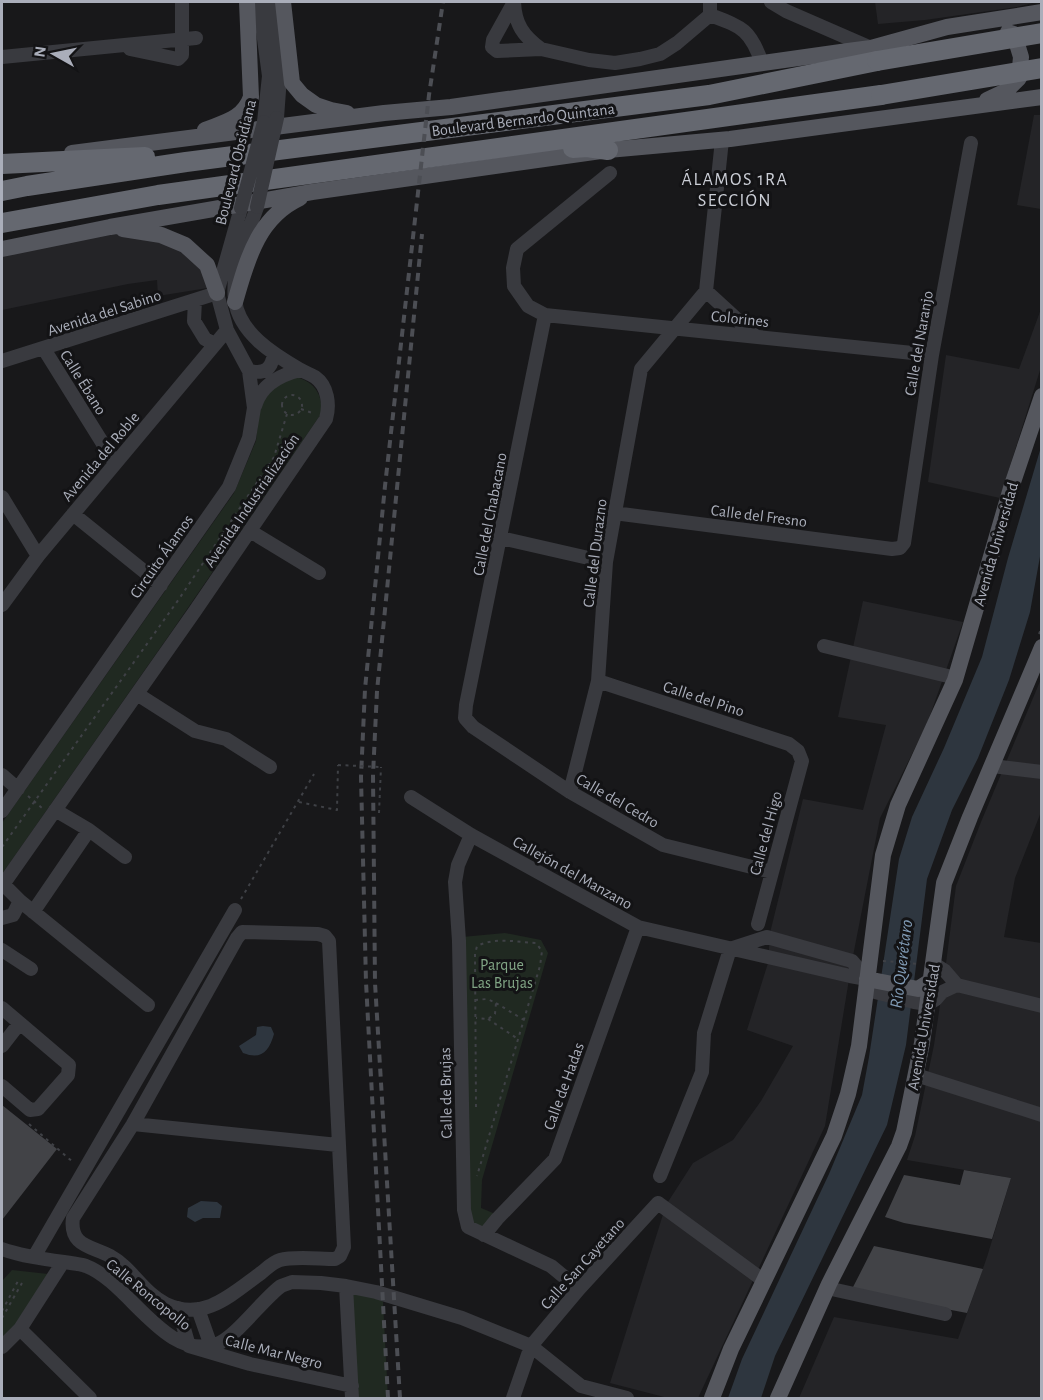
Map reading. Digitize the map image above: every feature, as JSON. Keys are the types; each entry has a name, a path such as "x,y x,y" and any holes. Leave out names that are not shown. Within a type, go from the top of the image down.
{"highway":[{"name":"Boulevard Bernardo Quintana","path":"2,192 27,186 186,162 709,95 874,54 1041,33"},
{"name":"Boulevard Bernardo Quintana","path":"2,223 158,195 881,95 1041,68"},
{"path":"498,149 523,152 588,147 608,150"},
{"path":"2,163 143,157 186,162"}],"main road":[{"path":"190,137 242,114 248,106 251,97 247,2"},
{"path":"283,2 292,83 302,95 316,105 331,110 347,113 384,113"},
{"name":"Boulevard Bernardo Quintana","path":"2,163 190,137 384,113 462,106 762,63 874,54 947,27 1041,12"},
{"path":"947,27 995,29 1014,34 1021,57 1019,78 1006,91 976,106"},
{"path":"2,249 110,227 312,192 608,150 722,140 1041,97"},
{"path":"235,302 256,239 278,212 312,192"},
{"path":"110,227 161,235 185,245 207,265 217,293"},
{"name":"Avenida Universidad","path":"712,1398 731,1348 834,1136 848,1094 873,989 883,855 898,805 956,678 1011,488 1041,396"},
{"name":"Avenida Universidad","path":"777,1398 827,1288 899,1146 916,1076 919,998 928,969 944,883 1041,647"},
{"path":"873,989 919,998"}],"street":[{"path":"2,57 189,39 182,2"},
{"name":"Boulevard Obsidiana","path":"260,2 269,76 271,120"},
{"name":"Boulevard Obsidiana","path":"217,293 241,208 271,120 280,77 271,2"},
{"path":"514,2 495,34 492,47 497,51 541,49 589,60 615,63 640,59 660,54 677,43 710,8 747,33 755,43 762,63"},
{"path":"514,2 520,30 541,49"},
{"path":"771,2 874,54"},
{"name":"Avenida Industrialización","path":"2,885 326,419 328,411 326,393 316,377 274,354 246,328 235,302 234,278 257,207 271,120"},
{"path":"722,140 706,291 754,335"},
{"name":"Calle del Naranjo","path":"900,548 904,543 932,355 971,143"},
{"path":"545,315 528,306 514,286 513,268 517,249 610,173"},
{"name":"Calle del Durazno","path":"570,792 597,681 606,562 641,369 706,291"},
{"name":"Avenida del Sabino","path":"2,361 217,293"},
{"name":"Circuito Álamos","path":"2,811 229,488 249,438 254,408 249,371 227,330 217,293"},
{"path":"195,300 194,321 206,339 215,344"},
{"name":"Colorines","path":"545,315 932,355"},
{"name":"Calle del Chabacano","path":"465,718 545,315"},
{"name":"Avenida del Roble","path":"2,605 38,556 227,330"},
{"name":"Calle Ébano","path":"44,349 115,463"},
{"path":"249,371 260,373 267,369 272,363 274,354"},
{"path":"254,408 258,396 266,387 285,374 300,370"},
{"path":"2,497 38,556"},
{"name":"Calle del Fresno","path":"614,513 892,549 900,548"},
{"path":"73,514 161,585"},
{"path":"250,531 319,573"},
{"path":"501,538 606,562"},
{"path":"824,646 956,678"},
{"name":"Calle del Pino","path":"597,681 789,744 798,751"},
{"path":"137,693 195,731 226,739 270,767"},
{"name":"Calle del Cedro","path":"465,718 473,727 570,792 663,845 771,872"},
{"name":"Calle del Higo","path":"758,924 802,761 798,751"},
{"path":"992,766 1041,772"},
{"path":"2,774 18,789"},
{"name":"Callejón del Manzano","path":"411,797 471,835 638,927 730,949 873,989"},
{"path":"54,812 89,830 125,857"},
{"path":"33,912 89,830"},
{"name":"Calle de Brujas","path":"471,835 458,865 455,882 459,941 464,1210 468,1227 551,1266 579,1289"},
{"path":"2,885 148,1005"},
{"path":"2,918 13,915 20,901"},
{"path":"34,1257 235,909"},
{"name":"Calle de Hadas","path":"484,1235 555,1159 638,927"},
{"path":"242,932 318,934 325,936 328,942 338,1145 344,1247 340,1256 281,1260 224,1301 198,1309 178,1308 163,1302 150,1293 117,1260 78,1241 74,1235 72,1227 77,1210 133,1124 242,932"},
{"path":"660,1176 702,1072 704,1033 730,949 767,937 852,961 873,989"},
{"path":"2,950 31,969"},
{"path":"928,969 945,971 957,985 1041,1006"},
{"path":"919,998 936,999 942,992 957,985"},
{"path":"2,1008 69,1065 68,1075 38,1109 30,1110 2,1086"},
{"path":"2,1046 19,1024"},
{"path":"916,1076 1041,1115"},
{"path":"133,1124 338,1145"},
{"name":"Calle San Cayetano","path":"531,1346 579,1289 658,1203 763,1280"},
{"name":"Calle Roncopollo","path":"2,1249 86,1266 103,1276 163,1330 189,1346 201,1348 211,1346"},
{"path":"2,1347 20,1329 63,1262"},
{"path":"198,1309 211,1346 229,1336 273,1292 292,1282 321,1282 376,1292 462,1318 531,1346 581,1386 627,1398"},
{"path":"346,1286 352,1392"},
{"path":"827,1288 945,1314"},
{"path":"178,1308 189,1346"},
{"path":"20,1329 90,1398"},
{"name":"Calle Mar Negro","path":"189,1346 352,1392"},
{"path":"513,1398 531,1346"}],"path":[{"path":"292,395 297,396 302,404 301,409 293,415 287,414 283,410 284,399 292,395"},
{"path":"316,415 318,406"},
{"path":"2,847 179,598 274,457 287,414"},
{"path":"298,802 337,810 338,765 381,767 379,813"},
{"path":"235,909 314,774"},
{"path":"18,789 54,812"},
{"path":"476,1109 475,954 477,946 504,941 536,943 542,951 540,966 477,1178 477,1155"},
{"path":"880,961 928,969"},
{"path":"476,1000 487,999 524,1020"},
{"path":"488,1019 495,1014 496,1003"},
{"path":"476,1018 488,1019 518,1039"},
{"path":"26,1121 84,1171"},
{"path":"2,1311 20,1282 2,1318"}],"shaded area":[{"path":"875,2 1036,2 1017,7 925,20 878,24"},
{"path":"1034,115 1041,115 1041,209 1017,205"},
{"path":"110,227 185,245 214,287 158,296 157,280 2,310 2,249"},
{"path":"1041,309 1041,367 1000,498 928,482 946,355 1019,369"},
{"path":"863,601 963,622 927,724 880,818 852,961 825,1126 698,1398 668,1398 610,1383 666,1205 693,1163 733,1140 761,1101 793,1046 747,1030 768,963 770,933 803,799 863,810 886,725 838,717"},
{"path":"1041,679 1041,812 1015,878 1004,937 1041,943 1041,1398 799,1398 834,1317 958,1339 987,1257 1011,1178 907,1160 915,1136 934,1045 942,992 956,985 945,971 956,886"}],"green space":[{"path":"291,376 305,380 315,388 320,399 321,414 2,874 2,823 234,493 256,441 261,396"},
{"name":"Parque Las Brujas","path":"505,933 541,940 548,953 482,1180 481,1208 505,1218 491,1235 470,1227 462,937"},
{"path":"12,1270 48,1274 16,1325 2,1340 2,1281"},
{"path":"346,1286 376,1292 383,1302 388,1398 352,1398"}],"water":[{"name":"Río Querétaro","path":"1041,447 1041,551 1030,612 1009,680 978,758 952,810 927,879 906,1045 887,1125 775,1356 761,1398 728,1398 742,1359 829,1174 862,1095 899,859 912,817 982,657"},
{"path":"257,1027 271,1027 274,1034 270,1046 259,1055 243,1053 239,1046 256,1035"},
{"path":"201,1201 217,1202 222,1206 220,1218 203,1218 195,1222 187,1217 188,1208"}],"building":[{"path":"2,1105 57,1149 2,1220"},
{"path":"964,1170 1011,1178 992,1239 904,1223 885,1217 904,1175 960,1185"},
{"path":"874,1246 983,1269 967,1313 851,1291"}],"railway":[{"path":"388,1398 366,982 361,777 365,689 385,486 429,95 443,2"},
{"path":"400,1398 375,983 373,775 377,691 422,234"}],"district":[{"name":"ÁLAMOS 1RA SECCIÓN","path":"735,189"}]}
